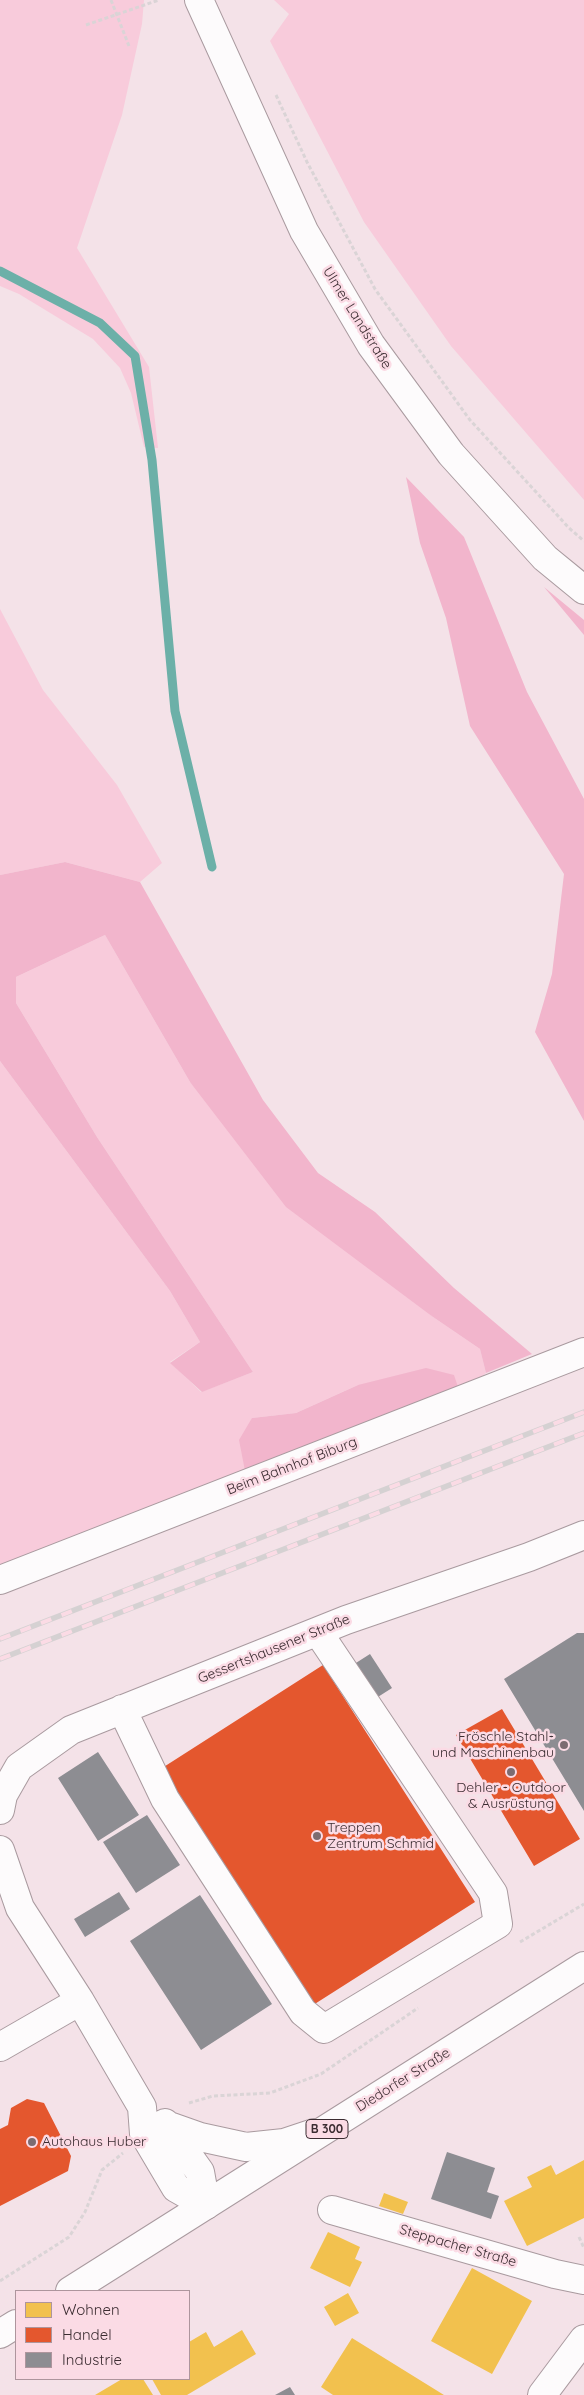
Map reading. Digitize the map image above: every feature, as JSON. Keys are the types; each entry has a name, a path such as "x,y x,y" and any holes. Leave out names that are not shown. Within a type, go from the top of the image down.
{"street":[{"name":"Ulmer Landstraße","path":"199,0 304,231 371,345 451,454 545,558 584,590"},
{"name":"Beim Bahnhof Biburg","path":"0,1580 584,1352"},
{"name":"Gessertshausener Straße","path":"0,1810 3,1794 19,1767 71,1730 318,1632 584,1535"},
{"path":"122,1709 165,1799 303,2012 324,2029 498,1924 493,1893 318,1632"},
{"path":"0,1850 20,1908 154,2122 200,2172 206,2205"},
{"name":"Diedorfer Straße","path":"72,2290 584,1966"},
{"path":"0,2047 80,2001"},
{"path":"154,2122 200,2137 246,2147 284,2142 327,2128"},
{"name":"Steppacher Straße","path":"332,2210 555,2274 584,2280"},
{"path":"0,2334 15,2325"},
{"path":"542,2395 581,2354"}],"path":[{"path":"111,0 129,46"},
{"path":"86,25 159,0"},
{"path":"274,90 307,162 375,289 470,420 569,528 584,541"},
{"path":"516,1945 584,1904"},
{"path":"0,2281 69,2236 85,2212 102,2170 154,2122 182,2105 213,2096 270,2093 321,2074 420,2007"},
{"path":"579,2237 584,2248"}],"shaded area":[{"path":"0,0 144,0 142,24 122,115 77,248 149,367 158,448 144,447 131,393 120,368 93,339 19,294 0,286"},
{"path":"274,0 584,0 584,500 451,346 364,222 270,41 289,14"},
{"path":"406,477 464,537 527,692 584,799 584,1121 535,1032 552,974 564,874 470,726 446,618 420,543"},
{"path":"544,587 584,620 584,635"},
{"path":"0,609 43,690 117,785 162,863 140,882 65,862 0,875"},
{"path":"65,862 140,882 263,1100 318,1173 375,1212 454,1288 532,1354 486,1373 480,1349 433,1317 286,1207 190,1082 105,935 16,977 16,1003 97,1137 253,1372 202,1392 170,1363 200,1342 170,1291 0,1061 0,875"},
{"path":"105,935 190,1082 433,1317 480,1349 486,1373 461,1396 358,1385 296,1413 252,1418 246,1476 0,1566 0,1061 170,1291 200,1342 170,1362 201,1392 253,1372 97,1137 16,1003 16,977"},
{"path":"426,1368 454,1375 461,1396 246,1476 239,1440 252,1418 296,1413 358,1385"}],"building: Wohnen":[{"path":"584,2160 584,2218 527,2246 504,2201 532,2187 527,2177 551,2165 556,2175"},
{"path":"384,2193 408,2202 403,2214 379,2206"},
{"path":"328,2232 360,2247 355,2259 362,2262 350,2287 310,2268"},
{"path":"472,2268 532,2301 492,2374 431,2341"},
{"path":"348,2293 359,2313 335,2326 324,2307"},
{"path":"242,2330 256,2354 187,2395 161,2395 153,2380 190,2380 190,2341 206,2332 214,2347"},
{"path":"352,2338 444,2395 333,2395 321,2387"},
{"path":"120,2380 144,2380 153,2395 95,2395"}],"building: Handel":[{"name":"Treppen Zentrum Schmid","path":"323,1665 475,1902 310,2007 159,1770"},
{"path":"502,1709 580,1839 534,1866 456,1735"},
{"name":"Autohaus Huber","path":"27,2099 44,2103 71,2156 68,2171 0,2206 0,2129 8,2125 11,2108"}],"building: Industrie":[{"name":"Fröschle Stahl- und Maschinenbau","path":"577,1633 584,1633 584,1811 504,1679"},
{"path":"370,1654 392,1688 370,1702 348,1668"},
{"path":"98,1752 139,1815 98,1841 58,1778"},
{"path":"147,1815 180,1865 136,1893 103,1842"},
{"path":"119,1892 130,1909 85,1937 74,1919"},
{"path":"200,1895 272,2004 201,2050 130,1941"},
{"path":"447,2152 495,2168 487,2192 499,2196 491,2219 431,2199"},
{"path":"290,2387 295,2395 275,2395"}],"waterway":[{"path":"0,271 100,323 135,356 152,460 175,711 212,867"}],"railway":[{"path":"0,1639 584,1412"},
{"path":"0,1659 584,1433"}],"place":[{"name":"Fröschle Stahl- und Maschinenbau","path":"564,1745"},
{"name":"Dehler - Outdoor & Ausrüstung","path":"511,1772"},
{"name":"Treppen Zentrum Schmid","path":"317,1836"},
{"name":"Autohaus Huber","path":"32,2142"}]}
